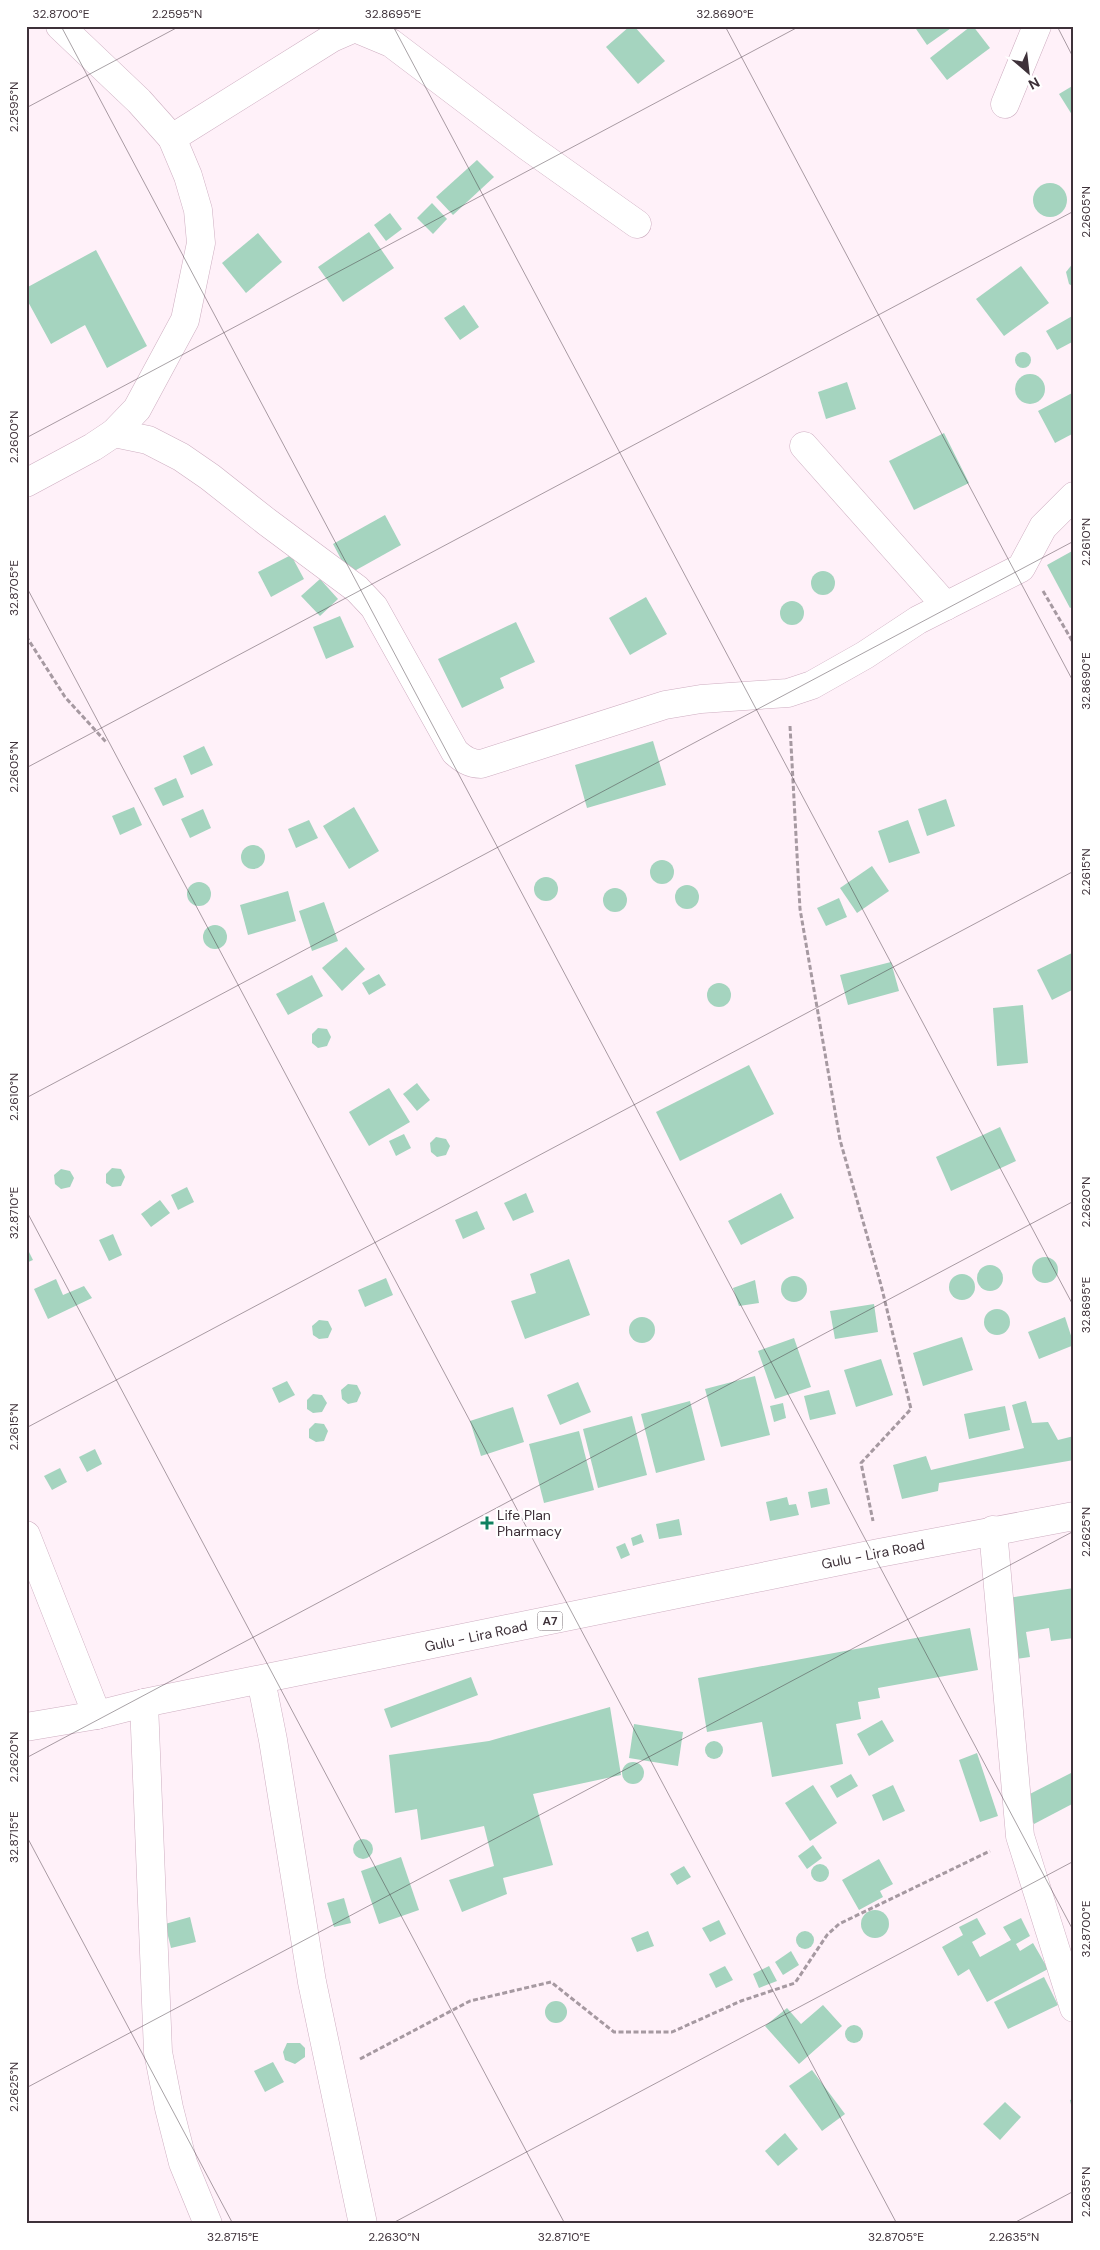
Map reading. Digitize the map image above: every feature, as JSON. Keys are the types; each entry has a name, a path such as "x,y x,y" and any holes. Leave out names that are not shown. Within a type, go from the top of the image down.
{"street":[{"path":"26,483 114,434 137,409 185,320 201,243 198,210 188,176 172,138 139,101 60,26"},
{"path":"1005,104 1037,26"},
{"path":"172,138 332,38 355,28 391,43 528,146 637,224"},
{"path":"114,434 148,440 181,457 210,476 356,589 374,607 388,630 454,752 475,764 481,764 665,706 701,699 788,693 812,685 865,655 918,620 1020,568 1043,527 1074,496"},
{"path":"804,446 946,606"},
{"name":"Gulu - Lira Road","path":"26,1727 97,1715 144,1702 261,1680 993,1530 1074,1516"},
{"path":"993,1530 1020,1836 1074,2008"},
{"path":"26,1535 97,1715"},
{"path":"261,1680 275,1750 312,1982 360,2222"},
{"path":"144,1702 158,2052 169,2108 184,2163 208,2224"}],"path":[{"path":"1020,568 1036,580 1074,644"},
{"path":"26,636 65,697 106,742"},
{"path":"788,693 800,909 840,1140 882,1285 911,1409 861,1463 879,1553"},
{"path":"330,2074 470,2001 551,1982 614,2032 672,2032 741,2001 795,1983 827,1936 839,1924 1020,1836"}],"building":[{"path":"630,26 634,26 665,61 638,84 606,47"},
{"path":"914,26 954,26 927,45"},
{"path":"973,26 990,48 947,80 930,58"},
{"path":"1074,85 1074,118 1059,94"},
{"path":"477,160 494,177 453,215 436,197"},
{"path":"1050,183 1057,184 1062,188 1066,193 1066,207 1062,212 1057,216 1050,217 1043,216 1038,212 1034,207 1033,200 1034,193 1038,188 1043,184"},
{"path":"432,203 447,219 433,234 417,218"},
{"path":"390,213 402,229 386,241 374,225"},
{"path":"369,232 394,268 343,302 318,267"},
{"path":"258,233 282,262 246,293 222,263"},
{"path":"96,250 147,346 107,368 85,325 51,344 26,298 26,288"},
{"path":"1074,262 1074,287 1069,284 1066,272"},
{"path":"1021,266 1049,303 1004,336 976,299"},
{"path":"464,305 479,327 460,340 444,318"},
{"path":"1074,315 1074,341 1057,350 1046,331"},
{"path":"1023,352 1029,354 1031,360 1029,366 1023,368 1017,366 1015,360 1017,354"},
{"path":"1030,374 1041,378 1045,389 1041,400 1030,404 1019,400 1015,389 1019,378"},
{"path":"847,382 856,409 826,419 818,392"},
{"path":"1074,392 1074,433 1055,443 1038,411"},
{"path":"944,433 969,483 914,510 889,461"},
{"path":"385,515 401,545 349,574 333,544"},
{"path":"1074,550 1074,606 1070,608 1047,565"},
{"path":"291,555 304,579 271,597 258,572"},
{"path":"823,571 828,572 834,578 834,588 828,594 823,595 818,594 812,588 811,583 812,578 818,572"},
{"path":"320,579 338,599 320,616 301,596"},
{"path":"646,597 667,634 630,655 609,618"},
{"path":"792,601 800,605 804,613 800,621 792,625 784,621 780,613 784,605"},
{"path":"340,616 354,647 326,659 313,627"},
{"path":"516,622 535,662 500,678 504,688 462,708 438,659"},
{"path":"653,741 666,785 587,808 575,765"},
{"path":"204,746 213,765 191,775 183,756"},
{"path":"176,778 184,797 163,806 154,788"},
{"path":"946,799 955,826 927,836 918,809"},
{"path":"134,807 142,825 120,835 112,816"},
{"path":"354,807 379,851 349,869 323,826"},
{"path":"203,809 211,828 190,838 181,819"},
{"path":"309,820 318,838 296,848 288,829"},
{"path":"908,820 920,853 889,863 878,831"},
{"path":"253,845 258,846 264,852 264,862 258,868 253,869 248,868 242,862 241,857 242,852 248,846"},
{"path":"662,860 670,864 674,872 670,880 662,884 654,880 650,872 654,864"},
{"path":"872,866 889,891 857,913 840,888"},
{"path":"546,877 554,881 558,889 554,897 546,901 538,897 534,889 538,881"},
{"path":"199,882 207,886 211,894 207,902 199,906 191,902 187,894 191,886"},
{"path":"687,885 695,889 699,897 695,905 687,909 679,905 675,897 679,889"},
{"path":"615,888 623,892 627,900 623,908 615,912 607,908 603,900 607,892"},
{"path":"288,891 296,921 248,935 240,905"},
{"path":"839,898 847,917 826,926 817,908"},
{"path":"324,902 338,941 312,951 299,911"},
{"path":"215,925 220,926 226,932 226,942 220,948 215,949 210,948 204,942 203,937 204,932 210,926"},
{"path":"346,947 365,969 342,991 322,968"},
{"path":"1074,952 1074,989 1052,1000 1037,970"},
{"path":"891,962 899,991 848,1005 840,975"},
{"path":"379,974 386,985 369,995 362,983"},
{"path":"312,975 323,996 288,1015 276,994"},
{"path":"719,983 727,987 731,995 727,1003 719,1007 711,1003 707,995 711,987"},
{"path":"1023,1005 1028,1063 997,1066 993,1008"},
{"path":"318,1028 327,1029 331,1037 327,1046 318,1048 312,1043 312,1034"},
{"path":"749,1065 774,1114 680,1161 656,1112"},
{"path":"417,1083 430,1100 417,1111 403,1094"},
{"path":"389,1088 410,1122 369,1146 349,1112"},
{"path":"1000,1127 1016,1161 951,1191 936,1157"},
{"path":"404,1134 411,1148 396,1156 389,1141"},
{"path":"436,1137 446,1139 450,1146 446,1155 437,1157 431,1152 430,1143"},
{"path":"112,1168 121,1169 125,1177 121,1186 112,1187 106,1183 106,1174"},
{"path":"61,1169 70,1171 74,1178 70,1187 61,1189 55,1184 54,1175"},
{"path":"187,1187 194,1202 178,1210 171,1195"},
{"path":"526,1193 534,1212 513,1221 504,1203"},
{"path":"781,1193 794,1218 741,1245 728,1221"},
{"path":"160,1200 170,1213 151,1227 141,1214"},
{"path":"477,1211 485,1229 463,1239 455,1220"},
{"path":"113,1234 122,1255 109,1261 99,1240"},
{"path":"26,1246 33,1260 26,1263"},
{"path":"1045,1257 1054,1261 1058,1270 1054,1279 1045,1283 1036,1279 1032,1270 1036,1261"},
{"path":"569,1259 590,1315 525,1339 511,1301 536,1293 530,1274"},
{"path":"990,1265 999,1269 1003,1278 999,1287 990,1291 981,1287 977,1278 981,1269"},
{"path":"962,1274 971,1278 975,1287 971,1296 962,1300 953,1296 949,1287 953,1278"},
{"path":"794,1276 803,1280 807,1289 803,1298 794,1302 785,1298 781,1289 785,1280"},
{"path":"386,1278 393,1295 365,1307 358,1290"},
{"path":"56,1279 63,1295 84,1286 92,1298 48,1319 34,1289"},
{"path":"755,1280 759,1303 739,1306 733,1288"},
{"path":"874,1304 878,1332 835,1339 830,1311"},
{"path":"997,1309 1006,1313 1010,1322 1006,1331 997,1335 988,1331 984,1322 988,1313"},
{"path":"642,1317 651,1321 655,1330 651,1339 642,1343 633,1339 629,1330 633,1321"},
{"path":"1065,1317 1074,1345 1039,1359 1028,1332"},
{"path":"319,1320 328,1321 332,1329 328,1338 319,1339 313,1335 312,1326"},
{"path":"962,1337 973,1370 923,1386 913,1353"},
{"path":"794,1338 811,1387 775,1399 758,1351"},
{"path":"881,1359 893,1395 856,1407 844,1370"},
{"path":"755,1376 770,1435 721,1447 705,1389"},
{"path":"287,1381 295,1395 279,1403 272,1388"},
{"path":"578,1382 591,1412 560,1425 547,1395"},
{"path":"348,1384 357,1385 361,1393 357,1402 348,1404 342,1399 341,1390"},
{"path":"829,1390 836,1414 810,1420 804,1396"},
{"path":"313,1394 322,1395 327,1403 322,1412 313,1413 307,1409 307,1400"},
{"path":"690,1401 705,1460 656,1473 641,1414"},
{"path":"1026,1401 1032,1423 1048,1422 1058,1440 1074,1436 1074,1460 939,1483 938,1491 902,1499 893,1465 926,1456 931,1470 1024,1448 1012,1405"},
{"path":"783,1403 786,1418 774,1422 770,1406"},
{"path":"1005,1406 1010,1430 969,1439 964,1414"},
{"path":"513,1407 524,1442 481,1456 470,1421"},
{"path":"632,1416 647,1475 598,1488 583,1429"},
{"path":"315,1423 324,1424 328,1431 324,1441 316,1442 309,1438 309,1429"},
{"path":"579,1431 594,1490 544,1503 529,1444"},
{"path":"95,1449 102,1464 87,1472 79,1457"},
{"path":"60,1468 67,1482 52,1490 44,1476"},
{"path":"827,1488 830,1504 811,1508 808,1492"},
{"path":"787,1497 789,1505 796,1504 799,1515 770,1521 766,1502"},
{"path":"679,1519 682,1535 659,1539 656,1524"},
{"path":"641,1534 644,1542 633,1546 631,1538"},
{"path":"625,1543 630,1555 621,1559 616,1547"},
{"path":"1074,1588 1074,1638 1051,1641 1049,1628 1026,1632 1030,1657 1016,1659 1008,1598"},
{"path":"970,1628 978,1670 878,1688 880,1698 858,1702 861,1719 836,1724 843,1764 772,1777 762,1722 707,1732 698,1678"},
{"path":"471,1677 478,1695 391,1728 384,1709"},
{"path":"610,1707 621,1775 533,1794 553,1865 503,1878 507,1894 462,1912 449,1880 494,1866 484,1826 421,1840 417,1809 395,1813 389,1755 489,1741"},
{"path":"882,1720 894,1741 869,1756 857,1734"},
{"path":"634,1724 683,1732 678,1766 629,1758"},
{"path":"714,1741 720,1744 723,1750 720,1756 714,1759 708,1756 705,1750 708,1744"},
{"path":"977,1753 998,1816 980,1822 959,1760"},
{"path":"633,1762 641,1765 644,1773 641,1781 633,1784 625,1781 622,1773 625,1765"},
{"path":"1071,1773 1074,1778 1074,1803 1034,1824 1020,1799"},
{"path":"851,1774 858,1786 837,1798 830,1786"},
{"path":"813,1785 837,1823 810,1841 785,1803"},
{"path":"893,1785 905,1811 883,1821 872,1795"},
{"path":"363,1839 370,1842 373,1849 370,1856 363,1859 356,1856 353,1849 356,1842"},
{"path":"813,1845 822,1858 807,1869 798,1856"},
{"path":"401,1857 419,1910 379,1924 361,1871"},
{"path":"879,1859 893,1884 880,1891 883,1897 859,1910 842,1880"},
{"path":"820,1864 826,1867 829,1873 826,1879 820,1882 814,1879 811,1873 814,1867"},
{"path":"684,1866 691,1877 677,1885 670,1874"},
{"path":"344,1898 351,1923 334,1927 327,1903"},
{"path":"875,1910 885,1914 889,1924 885,1934 875,1938 865,1934 861,1924 865,1914"},
{"path":"190,1917 196,1942 171,1948 165,1924"},
{"path":"977,1918 986,1934 972,1942 980,1957 1011,1940 1003,1927 1021,1918 1030,1936 1016,1944 1020,1951 1033,1943 1048,1969 987,2002 969,1969 958,1976 942,1947 963,1935 959,1927"},
{"path":"719,1920 726,1934 710,1942 702,1928"},
{"path":"648,1931 654,1946 637,1952 631,1938"},
{"path":"805,1931 811,1934 814,1940 811,1946 805,1949 799,1946 796,1940 799,1934"},
{"path":"791,1951 799,1965 783,1975 775,1962"},
{"path":"725,1966 733,1980 716,1988 709,1974"},
{"path":"769,1966 777,1981 759,1988 753,1974"},
{"path":"1044,1977 1058,2005 1008,2029 994,2002"},
{"path":"556,2001 564,2004 567,2012 564,2020 556,2023 548,2020 545,2012 548,2004"},
{"path":"823,2005 842,2026 799,2064 765,2026 787,2008 801,2024"},
{"path":"854,2025 860,2028 863,2034 860,2040 854,2043 848,2040 845,2034 848,2028"},
{"path":"287,2043 300,2043 305,2048 305,2057 295,2064 285,2060 283,2052"},
{"path":"273,2062 284,2082 265,2092 254,2071"},
{"path":"812,2070 845,2114 822,2131 789,2086"},
{"path":"1074,2099 1074,2114 1073,2114 1070,2100"},
{"path":"1005,2102 1021,2117 1000,2140 983,2124"},
{"path":"785,2133 798,2149 778,2166 765,2151"}],"place":[{"name":"Life Plan Pharmacy","path":"487,1523"}]}
